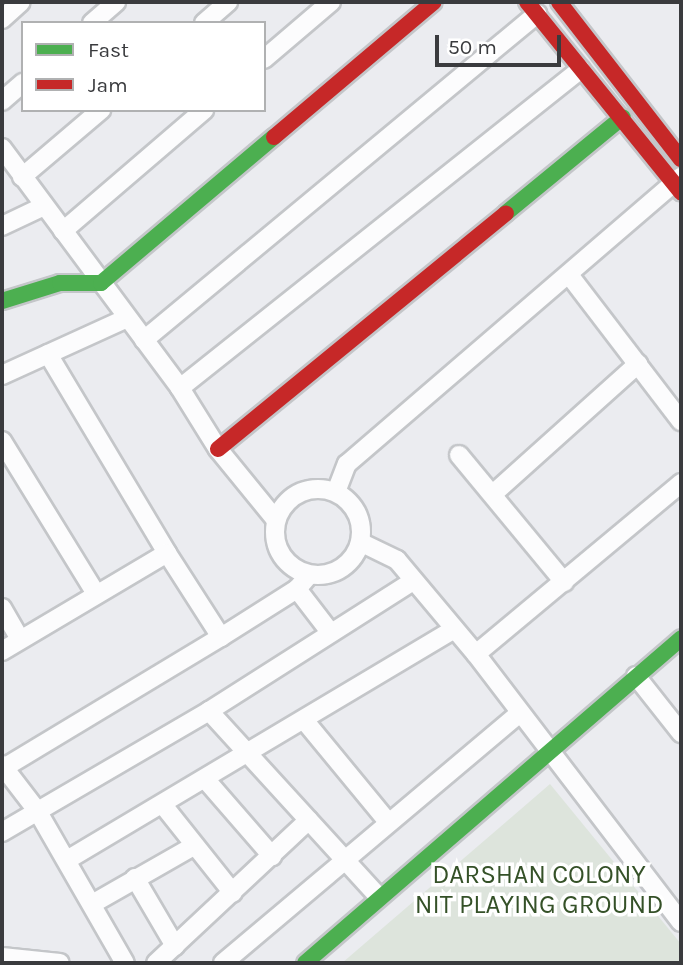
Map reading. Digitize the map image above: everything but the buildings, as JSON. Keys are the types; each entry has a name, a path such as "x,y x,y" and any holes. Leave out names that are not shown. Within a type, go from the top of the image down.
{"street":[{"path":"2,19 21,2"},
{"path":"94,21 116,2"},
{"path":"206,21 228,2"},
{"path":"266,57 331,2"},
{"path":"2,301 60,283 101,283 434,2"},
{"path":"559,2 681,159"},
{"path":"144,340 538,6 581,69 679,184 347,464 336,492"},
{"path":"180,388 581,69"},
{"path":"2,101 21,85"},
{"path":"22,177 99,112"},
{"path":"63,231 202,112"},
{"path":"219,449 623,117"},
{"path":"2,148 180,388 219,449 276,520 280,553 289,565 309,575"},
{"path":"2,226 44,206"},
{"path":"570,276 681,421"},
{"path":"2,375 127,318"},
{"path":"48,354 167,553 221,637"},
{"path":"492,494 638,365"},
{"path":"2,441 96,594"},
{"path":"459,455 564,582"},
{"path":"476,654 681,484"},
{"path":"125,963 38,812 2,767 221,637 297,589 309,575 344,567 360,542 359,516 336,492 300,492 276,520"},
{"path":"360,542 386,552 476,654 548,752 681,922"},
{"path":"2,651 167,553"},
{"path":"2,832 209,711 413,581"},
{"path":"297,589 330,632"},
{"path":"2,608 20,639"},
{"path":"67,860 249,755 454,629"},
{"path":"305,963 379,896 681,638"},
{"path":"636,676 681,733"},
{"path":"209,711 379,896"},
{"path":"223,963 519,714"},
{"path":"304,720 388,822"},
{"path":"206,780 272,856"},
{"path":"163,804 192,847 233,893"},
{"path":"156,963 309,820"},
{"path":"92,904 192,847"},
{"path":"135,878 175,946"},
{"path":"2,957 60,963"}],"green space":[{"name":"DARSHAN COLONY NIT PLAYING GROUND","path":"550,784 681,944 681,963 342,963"}],"traffic: fast":[{"path":"506,213 623,117"},
{"path":"2,301 60,283 101,283 274,137"},
{"path":"305,963 681,638"}],"traffic: jam":[{"path":"274,137 434,2"},
{"path":"527,2 681,192"},
{"path":"559,2 681,159"},
{"path":"218,449 506,213"}]}
